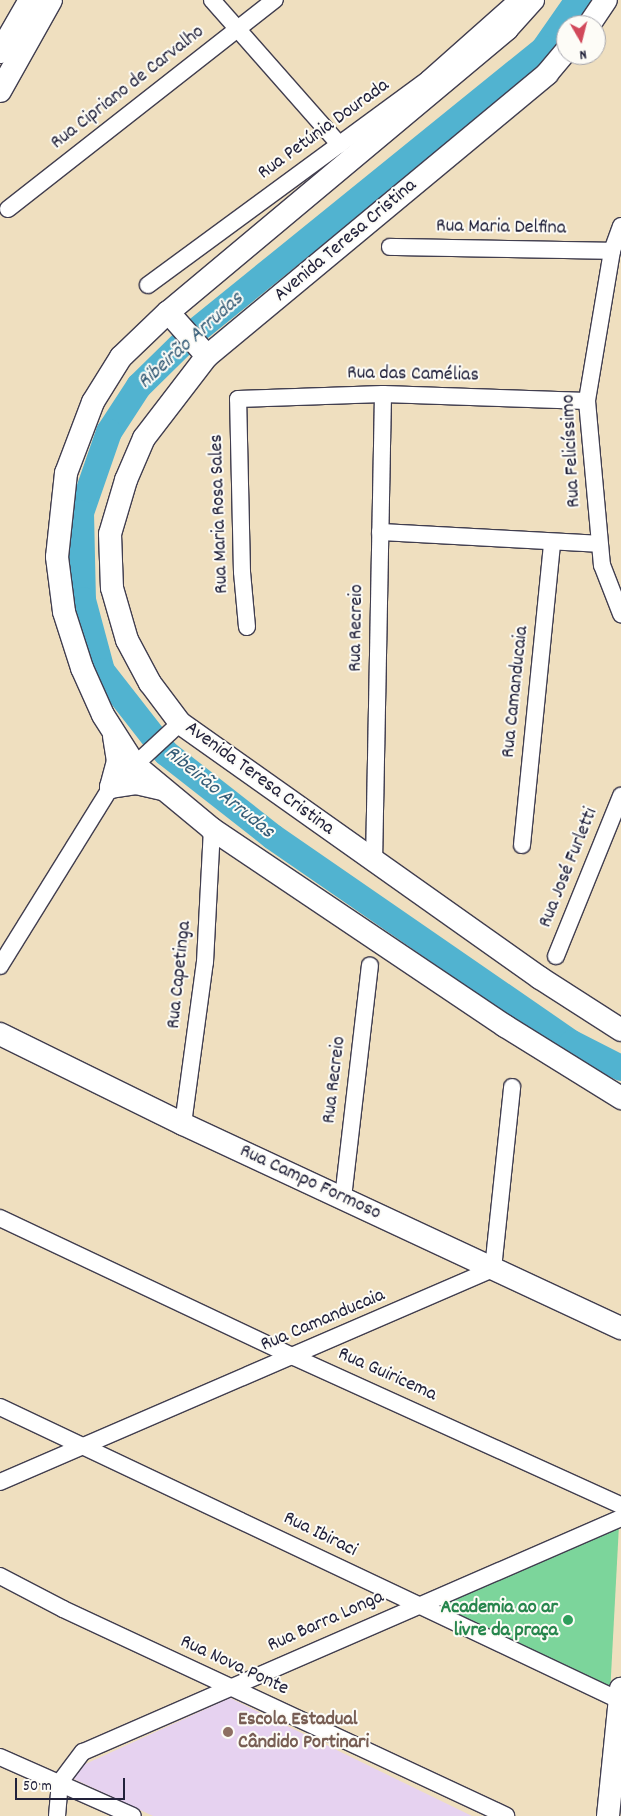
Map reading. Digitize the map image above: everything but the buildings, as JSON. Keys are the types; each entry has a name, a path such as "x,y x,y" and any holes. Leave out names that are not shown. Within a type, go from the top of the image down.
{"main road":[{"path":"0,52 30,0"},
{"path":"0,90 51,0"},
{"path":"165,790 136,783 112,786 118,761 112,729 82,668 64,612 57,557 66,473 93,402 121,356 507,29 533,0"},
{"path":"596,15 606,0"},
{"name":"Avenida Teresa Cristina","path":"556,63 546,74 206,355 144,438 126,480 110,534 112,588 127,640 175,727 374,862 540,978 621,1030"},
{"path":"169,314 206,355"},
{"path":"112,729 165,790 212,829 504,1026 621,1098"},
{"name":"Rua Campo Formoso","path":"0,1034 183,1124 621,1328"},
{"path":"608,1816 621,1697"}],"street":[{"path":"212,0 236,30 340,145"},
{"name":"Rua Cipriano de Carvalho","path":"8,209 275,0"},
{"name":"Rua Petúnia Dourada","path":"148,285 428,79 516,0"},
{"name":"Rua Felicíssimo","path":"621,226 612,251 587,401 602,565 621,614"},
{"name":"Rua Maria Delfina","path":"390,247 612,251"},
{"name":"Rua das Camélias","path":"238,399 383,394 587,401"},
{"name":"Rua Recreio","path":"374,862 383,394"},
{"name":"Rua Maria Rosa Sales","path":"238,399 242,572 247,627"},
{"path":"380,532 552,543 599,544"},
{"name":"Rua Camanducaia","path":"522,845 552,543"},
{"path":"0,966 112,786 175,727"},
{"name":"Rua José Furletti","path":"556,956 621,796"},
{"name":"Rua Capetinga","path":"183,1124 205,962 212,829"},
{"name":"Rua Recreio","path":"343,1198 370,966"},
{"path":"493,1269 512,1087"},
{"name":"Rua Guiricema","path":"0,1218 294,1357 621,1505"},
{"name":"Rua Camanducaia","path":"0,1482 294,1357 493,1269"},
{"name":"Rua Ibiraci","path":"0,1407 82,1448 417,1606 621,1697"},
{"name":"Rua Barra Longa","path":"60,1782 83,1752 621,1518"},
{"name":"Rua Nova Ponte","path":"0,1576 229,1688 506,1816"},
{"path":"0,1758 60,1782 133,1816"},
{"path":"57,1816 60,1782"}],"shaded area":[{"name":"Escola Estadual Cândido Portinari","path":"230,1698 472,1816 153,1816 74,1779 81,1766"}],"green space":[{"path":"619,1525 610,1694 429,1606"}],"waterway":[{"name":"Ribeirão Arrudas","path":"578,0 544,49 192,334 139,386 109,432 81,513 83,600 102,671 166,753 273,837 572,1043 621,1068"}],"place":[{"name":"Academia ao ar livre da praça","path":"568,1620"},
{"name":"Escola Estadual Cândido Portinari","path":"228,1732"}]}
